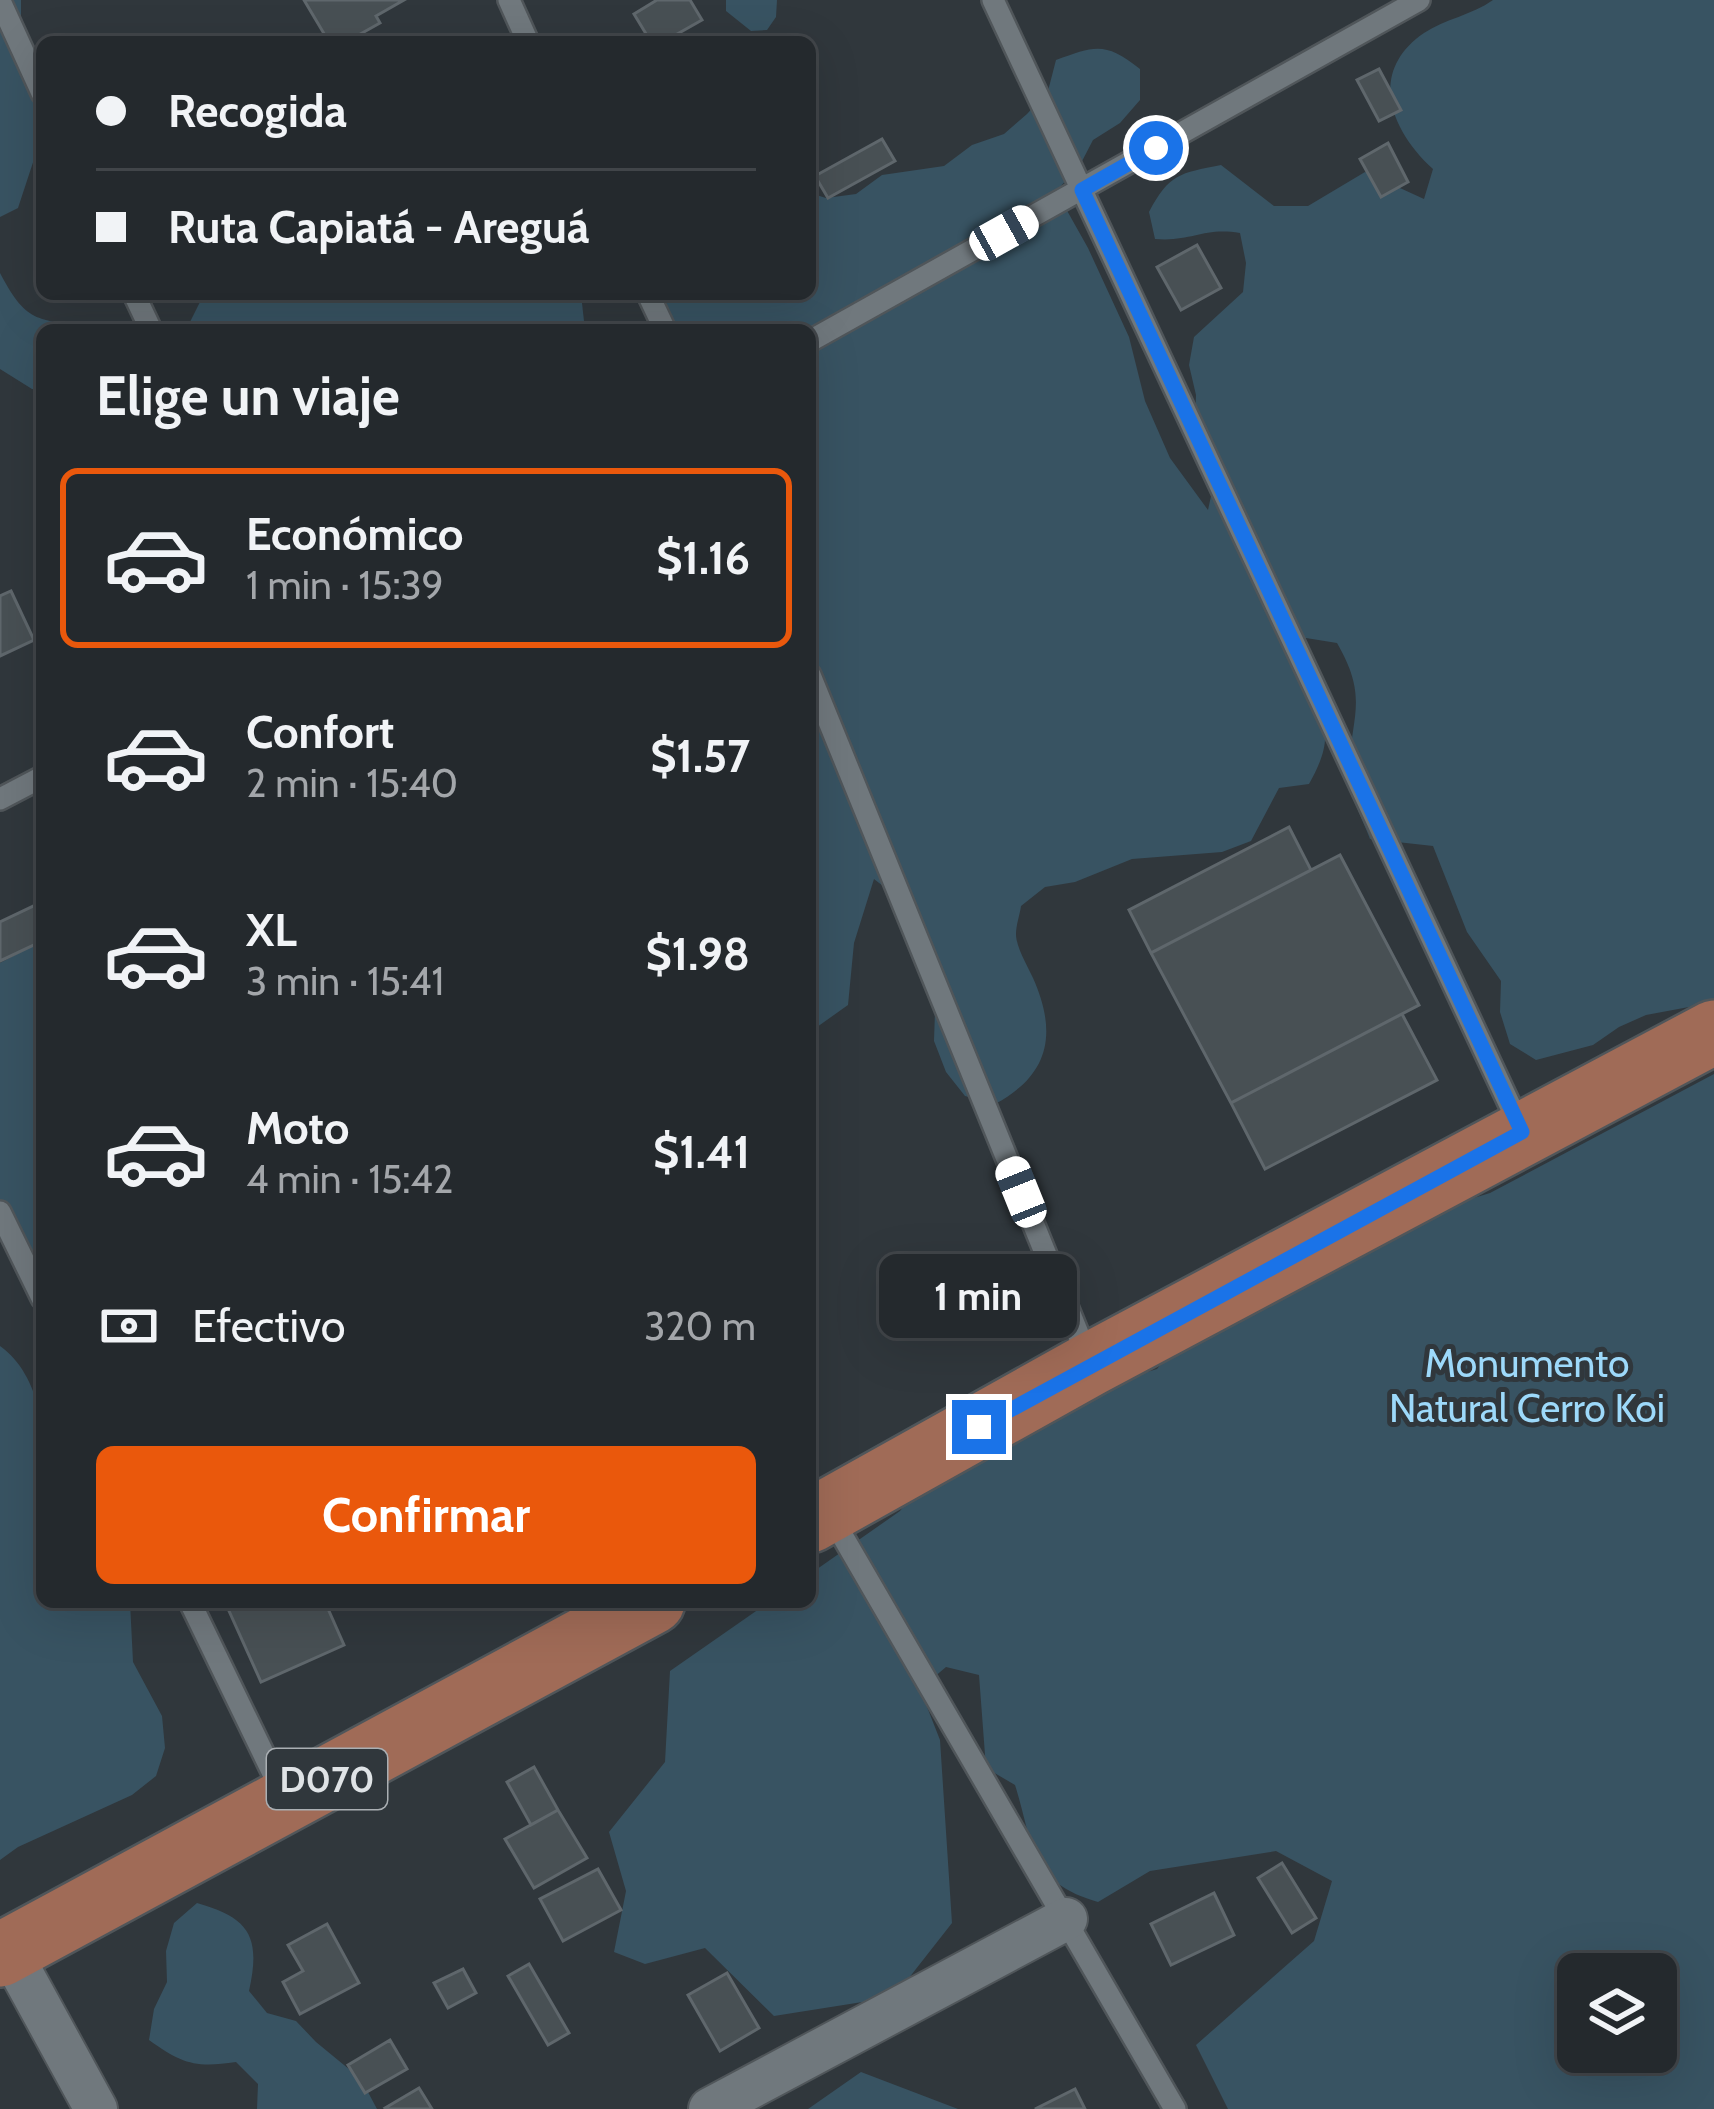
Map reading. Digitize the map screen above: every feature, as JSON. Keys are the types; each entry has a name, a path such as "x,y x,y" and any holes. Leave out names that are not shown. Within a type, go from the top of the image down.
{"main road":[{"path":"819,1516 1091,1364 1714,1032"},
{"name":"D070","path":"4,1952 642,1608"}],"street":[{"path":"710,2109 1066,1918"},
{"path":"4,1952 96,2109"}],"lane":[{"path":"508,0 526,36"},
{"path":"992,0 1522,1132"},
{"path":"816,338 1419,0"},
{"path":"0,1 36,80"},
{"path":"816,690 1091,1364"},
{"path":"0,800 36,780"},
{"path":"0,1212 36,1286"},
{"path":"819,1516 1066,1918 1175,2109"},
{"path":"193,1608 287,1801"}],"green space":[{"path":"0,0 21,0 21,62 36,96 36,153 18,208 0,217"},
{"path":"726,0 777,0 776,17 767,30 751,31 726,11"},
{"path":"1493,0 1714,0 1714,998 1705,1004 1646,1015 1593,1045 1536,1060 1510,1044 1500,1012 1501,981 1467,932 1433,846 1370,839 1350,782 1356,708 1353,679 1337,643 1306,638 1291,667 1323,723 1324,749 1309,784 1279,788 1251,841 1222,852 1132,859 1075,882 1045,887 1021,906 1016,939 1041,998 1046,1035 1037,1066 1013,1093 995,1104 965,1096 946,1072 934,1041 936,981 897,897 874,879 854,943 848,1005 816,1028 816,324 669,324 666,300 816,300 816,195 856,194 882,175 944,166 972,145 1004,134 1027,114 1048,91 1056,60 1091,49 1109,50 1140,69 1140,100 1120,123 1093,140 1079,167 1056,191 1129,337 1145,401 1170,458 1208,510 1214,482 1195,426 1196,395 1189,365 1194,337 1243,292 1246,263 1240,233 1155,239 1149,212 1177,177 1221,165 1274,206 1308,206 1365,172 1424,199 1433,169 1397,120 1391,101 1395,65 1424,33"},
{"path":"0,273 28,312 65,324 36,324 36,389 0,369"},
{"path":"201,300 582,300 584,324 189,324"},
{"path":"36,944 36,1281 0,1215 0,963"},
{"name":"Monumento Natural Cerro Koi","path":"1714,1074 1714,2109 1228,2109 1196,2045 1314,1941 1332,1881 1276,1851 1150,1871 1098,1902 1075,1894 1046,1872 1038,1859 1015,1785 986,1768 979,1675 946,1667 920,1689 940,1740 952,1923 894,1997 774,2016 705,1948 645,1964 614,1952 626,1891 609,1832 665,1762 670,1671 760,1608 816,1608 816,1570 900,1511 937,1462 1035,1406 1157,1369 1235,1271 1490,1193"},
{"path":"0,1346 25,1374 36,1399 36,1608 130,1608 133,1662 162,1716 165,1748 156,1776 132,1795 18,1847 0,1860"},
{"path":"197,1903 229,1915 247,1932 253,1957 249,1991 267,2013 296,2021 361,2079 377,2109 257,2109 258,2084 236,2062 190,2062 149,2040 154,2009 167,1982 166,1951 174,1923"},
{"path":"861,2072 958,2109 808,2109"}],"building":[{"path":"304,0 404,0 376,16 380,23 357,36 325,36"},
{"path":"657,0 690,0 702,20 674,36 647,36 634,14"},
{"path":"1379,69 1401,110 1379,121 1357,80"},
{"path":"882,139 895,161 828,198 816,175"},
{"path":"1388,143 1408,182 1381,197 1360,159"},
{"path":"1197,245 1221,288 1181,310 1157,267"},
{"path":"11,591 34,640 0,656 0,596"},
{"path":"1289,827 1311,870 1151,953 1129,910"},
{"path":"1340,855 1419,1005 1231,1103 1151,953"},
{"path":"36,905 36,944 0,961 0,922"},
{"path":"1402,1014 1437,1080 1265,1169 1231,1103"},
{"path":"228,1608 328,1608 344,1645 261,1682"},
{"path":"534,1767 558,1810 531,1825 507,1782"},
{"path":"558,1810 587,1858 534,1888 505,1839"},
{"path":"1282,1863 1316,1918 1292,1933 1258,1878"},
{"path":"598,1869 621,1910 563,1941 540,1899"},
{"path":"1214,1893 1234,1935 1171,1965 1151,1924"},
{"path":"327,1924 359,1983 300,2014 283,1982 303,1971 288,1945"},
{"path":"529,1964 569,2033 548,2045 508,1976"},
{"path":"463,1969 476,1993 448,2008 434,1983"},
{"path":"727,1973 759,2028 720,2051 688,1995"},
{"path":"390,2040 407,2069 365,2093 348,2065"},
{"path":"419,2088 432,2109 385,2108"},
{"path":"1075,2089 1085,2109 1035,2109"}],"route":[{"path":"979,1427 1522,1132 1082,190 1156,148"}]}
